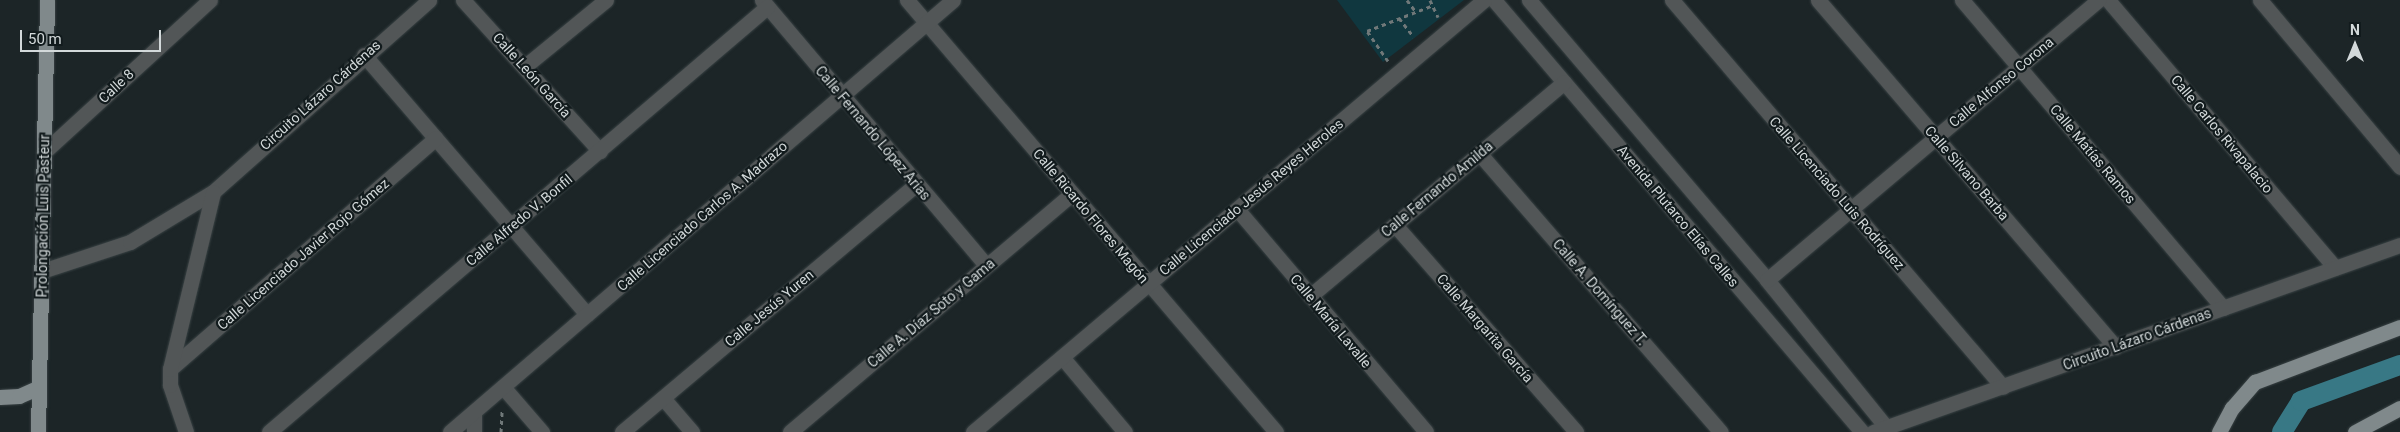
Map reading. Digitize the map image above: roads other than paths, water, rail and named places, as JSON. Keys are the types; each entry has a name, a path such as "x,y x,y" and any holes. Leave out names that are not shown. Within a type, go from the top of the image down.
{"main road":[{"name":"Prolongación Luis Pasteur","path":"38,432 47,0"},
{"path":"2219,432 2232,408 2255,382 2400,327"},
{"path":"0,397 19,396 39,387"},
{"path":"2354,432 2400,408"}],"street":[{"name":"Calle 8","path":"44,152 210,0"},
{"name":"Circuito Lázaro Cárdenas","path":"42,271 130,242 213,192 364,55 429,0"},
{"name":"Calle León García","path":"463,0 600,151"},
{"path":"524,67 606,0"},
{"name":"Calle Ricardo Flores Magón","path":"907,0 1276,432"},
{"name":"Calle Licenciado Carlos A. Madrazo","path":"450,432 953,0"},
{"name":"Calle Licenciado Jesús Reyes Heroles","path":"976,431 1484,0"},
{"name":"Avenida Plutarco Elías Calles","path":"1494,0 1862,432"},
{"name":"Avenida Plutarco Elías Calles","path":"1529,0 1767,280 1882,430"},
{"name":"Calle Licenciado Luis Rodríguez","path":"1672,0 2003,387"},
{"name":"Calle Silvano Barba","path":"1818,0 2115,347"},
{"name":"Calle Matías Ramos","path":"1962,0 2223,308"},
{"name":"Calle Alfonso Corona","path":"1767,280 2098,0"},
{"name":"Calle Carlos Rivapalacio","path":"2108,0 2335,268"},
{"path":"2260,0 2400,167"},
{"name":"Calle Fernando López Arias","path":"765,4 986,265"},
{"name":"Calle Alfredo V. Bonfil","path":"269,432 600,151 765,4"},
{"path":"364,55 588,314"},
{"name":"Calle Fernando Amilda","path":"1310,296 1564,82"},
{"name":"Calle Licenciado Javier Rojo Gómez","path":"170,369 436,138"},
{"name":"Calle A. Domínguez T.","path":"1480,153 1721,432"},
{"name":"Calle Jesús Yuren","path":"622,432 916,184"},
{"path":"186,432 170,386 170,369 213,192"},
{"name":"Calle A. Díaz Soto y Gama","path":"790,432 1072,194"},
{"name":"Calle María Lavalle","path":"1236,209 1426,432"},
{"name":"Calle Margarita García","path":"1395,225 1576,432"},
{"name":"Circuito Lázaro Cárdenas","path":"1882,430 2400,245"},
{"path":"1062,357 1125,432"},
{"path":"503,387 537,429"},
{"path":"663,398 692,432"},
{"path":"474,412 474,432"}],"waterway":[{"path":"2282,432 2301,401 2400,365"}]}
